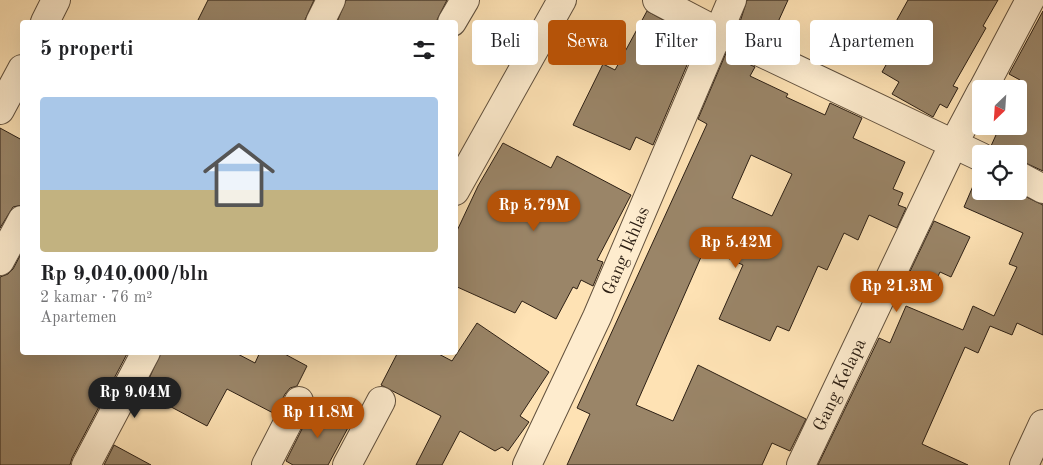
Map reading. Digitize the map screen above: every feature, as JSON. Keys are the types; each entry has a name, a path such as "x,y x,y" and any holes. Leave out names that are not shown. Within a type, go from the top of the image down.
{"street":[{"path":"46,20 56,0"},
{"path":"321,20 331,0"},
{"path":"453,20 465,0"},
{"path":"458,186 562,0"},
{"name":"Gang Ikhlas","path":"527,465 597,317 720,33 732,0"},
{"name":"Gang Kelapa","path":"987,80 1030,0"},
{"path":"660,1 720,33 972,152"},
{"path":"0,110 20,73"},
{"name":"Gang Kelapa","path":"801,465 972,109"},
{"path":"1027,180 1043,189"},
{"path":"0,261 20,224"},
{"path":"86,465 144,355"},
{"path":"266,465 299,401"},
{"path":"347,465 381,401"},
{"path":"1024,465 1043,424"}],"building":[{"path":"208,0 314,0 305,20 198,20"},
{"path":"346,0 447,0 437,20 338,20"},
{"path":"747,0 788,0 779,20 741,20"},
{"path":"908,0 998,0 983,26 986,28 953,86 958,88 947,108 940,104 933,117 892,94 899,82 882,72 886,65 933,65 933,20 897,20"},
{"path":"647,11 663,20 642,20"},
{"path":"1043,11 1043,171 1027,164 1027,145 991,145 996,135 1028,135 1028,80 1020,80 1009,74"},
{"path":"636,31 636,65 687,65 653,145 636,137 630,150 573,125 603,65 615,70 618,65 626,65 626,50"},
{"path":"726,53 726,65 751,65 755,67 750,76 788,94 786,97 825,115 830,103 862,118 853,138 905,162 893,189 903,193 898,205 906,208 897,228 869,215 858,240 844,233 827,270 818,266 789,331 777,326 770,341 719,319 743,265 705,248 636,405 673,421 698,365 806,419 790,451 772,443 762,465 567,465 590,414 577,408 707,124 698,119","holes":["751,155 792,174 772,216 732,198"]},
{"path":"0,128 20,139 20,205 13,207 0,228"},
{"path":"503,143 551,168 557,156 631,195 597,260 603,262 593,286 581,280 577,289 573,287 556,319 522,301 515,313 458,287 458,229 478,186"},
{"path":"972,188 972,200 1027,200 1027,197 1043,205 1043,335 1017,323 1012,335 990,326 978,353 965,347 922,444 968,465 818,465 879,338 890,343 906,306 963,330 973,306 994,316 1017,267 1009,264 1023,233 964,207"},
{"path":"934,221 970,237 951,277 940,272 930,293 905,282"},
{"path":"20,256 20,355 126,355 70,465 0,465 0,277 8,274"},
{"path":"477,323 549,372 520,416 529,422 508,451 502,447 495,451 460,431 442,465 416,465 441,416 381,385 396,355 441,355 452,361 458,355 458,352"},
{"path":"160,355 240,355 255,363 259,355 287,355 307,366 297,386 290,388 285,394 275,414 227,389 207,426 143,392"},
{"path":"314,405 350,424 328,465 293,465 286,461"},
{"path":"114,445 151,465 104,465"}]}
